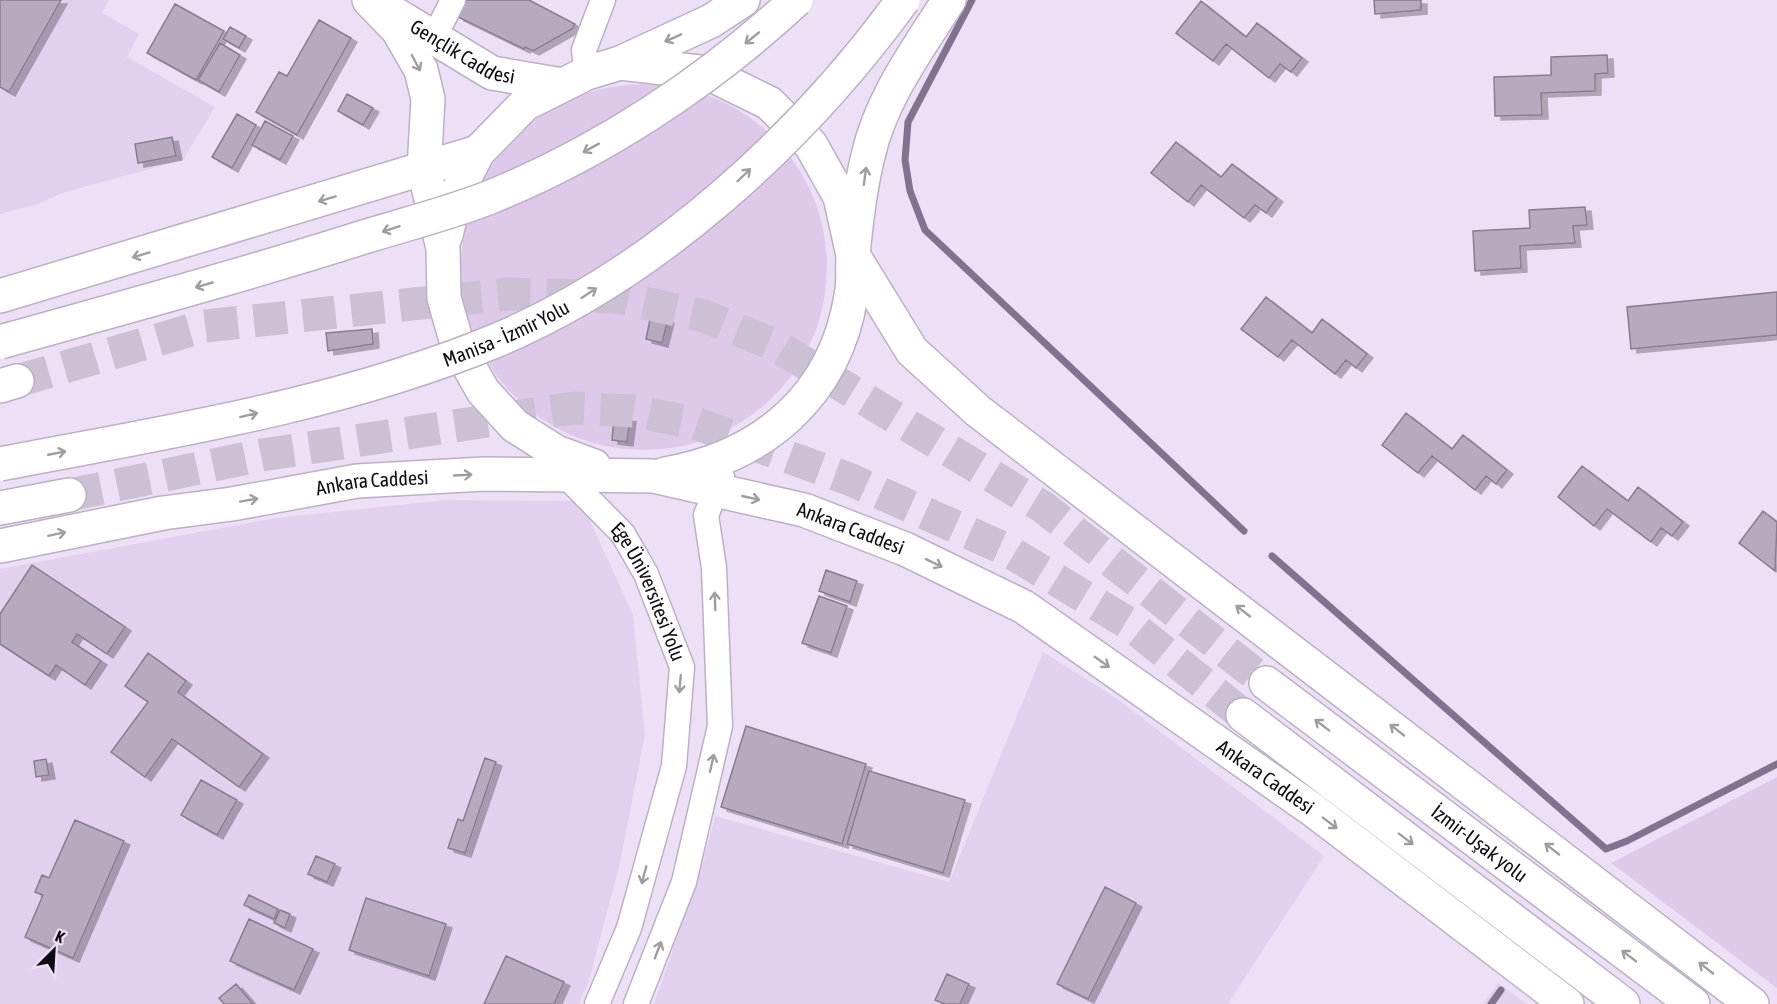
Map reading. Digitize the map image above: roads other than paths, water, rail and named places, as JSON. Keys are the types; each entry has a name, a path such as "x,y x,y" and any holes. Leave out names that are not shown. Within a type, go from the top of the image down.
{"main road":[{"name":"Gençlik Caddesi","path":"370,0 435,36 492,73 574,79"},
{"name":"Gençlik Caddesi","path":"370,0 398,30 421,70 428,99 424,170 443,248"},
{"path":"743,0 711,21 620,63 574,79 525,104 478,152 455,197 443,248 444,298 458,347 483,390 515,426 556,452 603,469 653,476 692,469 730,457 779,426 818,384 844,331 852,294 853,255 868,155 889,96 949,0"},
{"path":"0,342 291,260 488,198 567,161 637,121 709,72 796,0"},
{"name":"Manisa - İzmir Yolu","path":"0,464 245,416 405,374 496,340 582,297 654,250 722,196 814,106 903,0"},
{"path":"620,63 708,73 769,103 811,145 817,155 840,197 853,255 912,351 978,411 1752,1004"},
{"path":"0,296 478,152"},
{"name":"Ankara Caddesi","path":"0,546 163,513 232,504 357,481 484,474 653,476 804,510 894,544 1024,607 1313,810 1567,1004"},
{"path":"0,508 69,495"},
{"name":"İzmir-Uşak yolu","path":"1266,683 1693,1004"},
{"name":"Ankara Caddesi","path":"1243,715 1623,1004"}],"street":[{"path":"435,36 453,0"},
{"path":"574,79 603,0"},
{"name":"Ege Üniversitesi Yolu","path":"515,426 623,534 646,574 682,667 674,766 629,928 597,1004"},
{"name":"Ege Üniversitesi Yolu","path":"636,1004 684,882 720,726 714,568 706,515 730,457"}],"waterway":[{"path":"972,0 908,122 905,160 910,191 925,230 1244,531"},
{"path":"1272,556 1606,849 1627,841 1777,764"},
{"path":"1491,1004 1501,990"}],"tunnel":[{"path":"17,381 205,326 508,294 616,297 704,316 775,345 1043,507 1266,683"},
{"path":"69,495 262,455 573,408 633,411 695,423 849,479 1005,549 1128,623 1243,715"}]}
